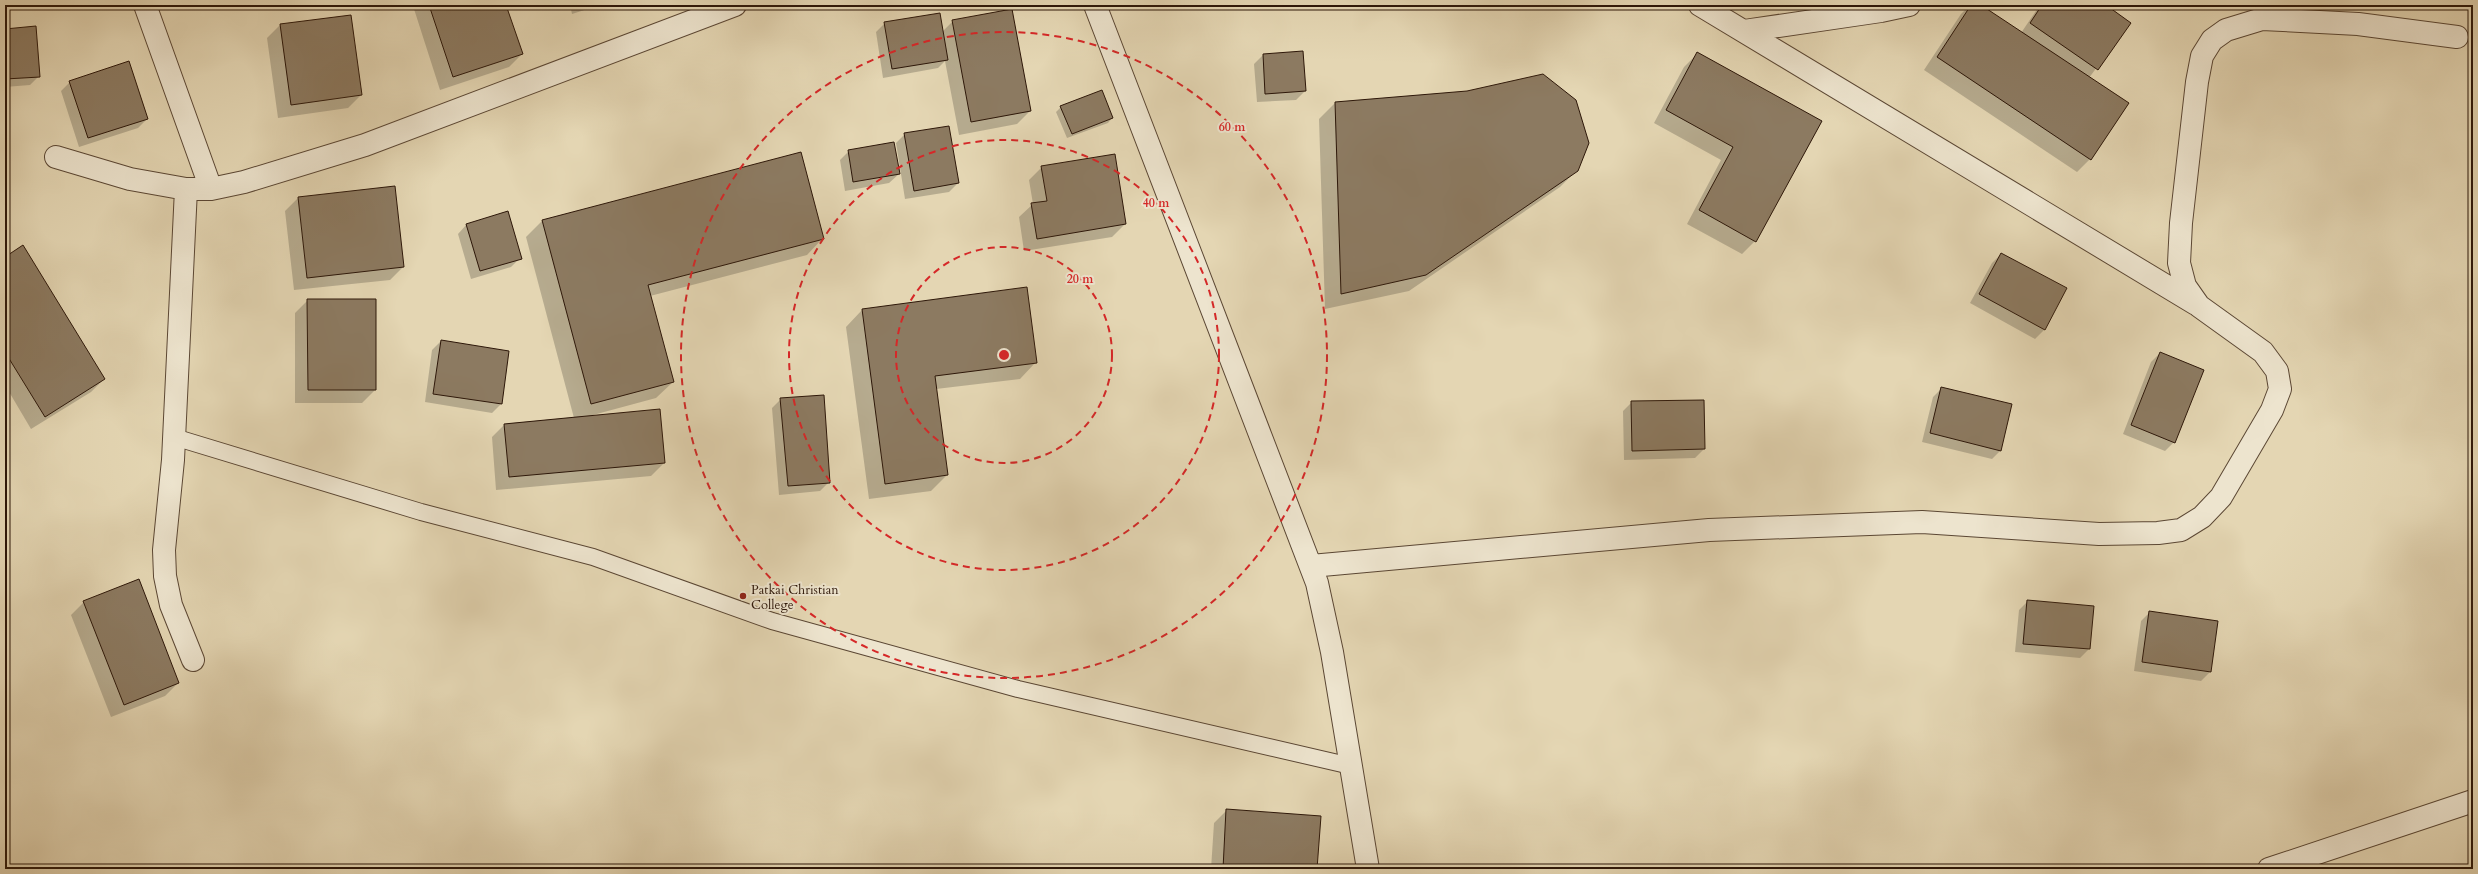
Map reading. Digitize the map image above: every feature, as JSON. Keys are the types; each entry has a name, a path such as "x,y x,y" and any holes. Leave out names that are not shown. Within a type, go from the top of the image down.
{"street":[{"path":"145,5 210,189"},
{"path":"56,157 130,179 186,190 210,189 244,182 365,145 735,5"},
{"path":"1095,5 1317,582 1332,652 1368,869"},
{"path":"1311,566 1709,530 1922,522 2099,534 2158,533 2181,530 2202,517 2221,497 2272,410 2280,389 2277,371 2263,352 2199,306 1700,5"},
{"path":"1744,31 1882,11 1909,5"},
{"path":"2199,306 2185,286 2179,263 2181,223 2197,82 2202,56 2212,40 2226,30 2262,19 2358,24 2457,37"},
{"path":"186,190 174,437 164,550 165,576 170,605 192,660"},
{"path":"2269,869 2473,801"}],"lane":[{"path":"174,437 421,512 593,557 772,621 1018,688 1351,766"}],"building":[{"path":"429,5 506,5 523,54 453,77"},
{"path":"1971,5 1981,5 2129,103 2091,160 1937,57"},
{"path":"2042,5 2106,5 2131,23 2098,70 2030,23"},
{"path":"1012,9 1031,111 971,122 952,20"},
{"path":"940,13 948,60 892,69 884,22"},
{"path":"351,15 362,95 291,105 280,24"},
{"path":"36,26 40,77 5,79 5,29"},
{"path":"1303,51 1306,91 1265,94 1263,54"},
{"path":"1697,52 1822,121 1756,242 1699,210 1733,147 1666,110"},
{"path":"129,61 148,119 88,138 69,81"},
{"path":"1543,74 1576,100 1589,143 1578,171 1426,275 1341,294 1335,102 1467,91"},
{"path":"1102,90 1113,118 1072,134 1060,106"},
{"path":"949,126 959,183 914,191 904,133"},
{"path":"894,142 900,174 853,182 848,150"},
{"path":"801,152 824,239 648,285 674,382 591,404 542,220"},
{"path":"1115,154 1126,224 1037,239 1031,203 1047,201 1041,166"},
{"path":"395,186 404,267 307,278 298,197"},
{"path":"508,211 522,259 480,271 466,224"},
{"path":"23,245 105,379 45,417 5,352 5,257"},
{"path":"2001,253 2067,288 2045,330 1979,294"},
{"path":"1027,287 1037,363 935,376 948,475 885,484 862,309"},
{"path":"307,299 376,299 376,390 308,390"},
{"path":"441,340 509,351 502,404 433,394"},
{"path":"2160,352 2204,370 2175,443 2131,425"},
{"path":"1941,387 2012,404 2001,451 1930,433"},
{"path":"824,395 830,483 788,486 780,398"},
{"path":"1704,400 1705,449 1632,451 1631,401"},
{"path":"660,409 665,463 509,477 504,424"},
{"path":"139,579 179,683 124,705 83,601"},
{"path":"2027,600 2094,606 2090,649 2023,644"},
{"path":"2149,611 2218,621 2211,672 2142,662"},
{"path":"1226,809 1321,816 1317,869 1223,869"}],"place":[{"name":"Patkai Christian College","path":"743,596"}]}
